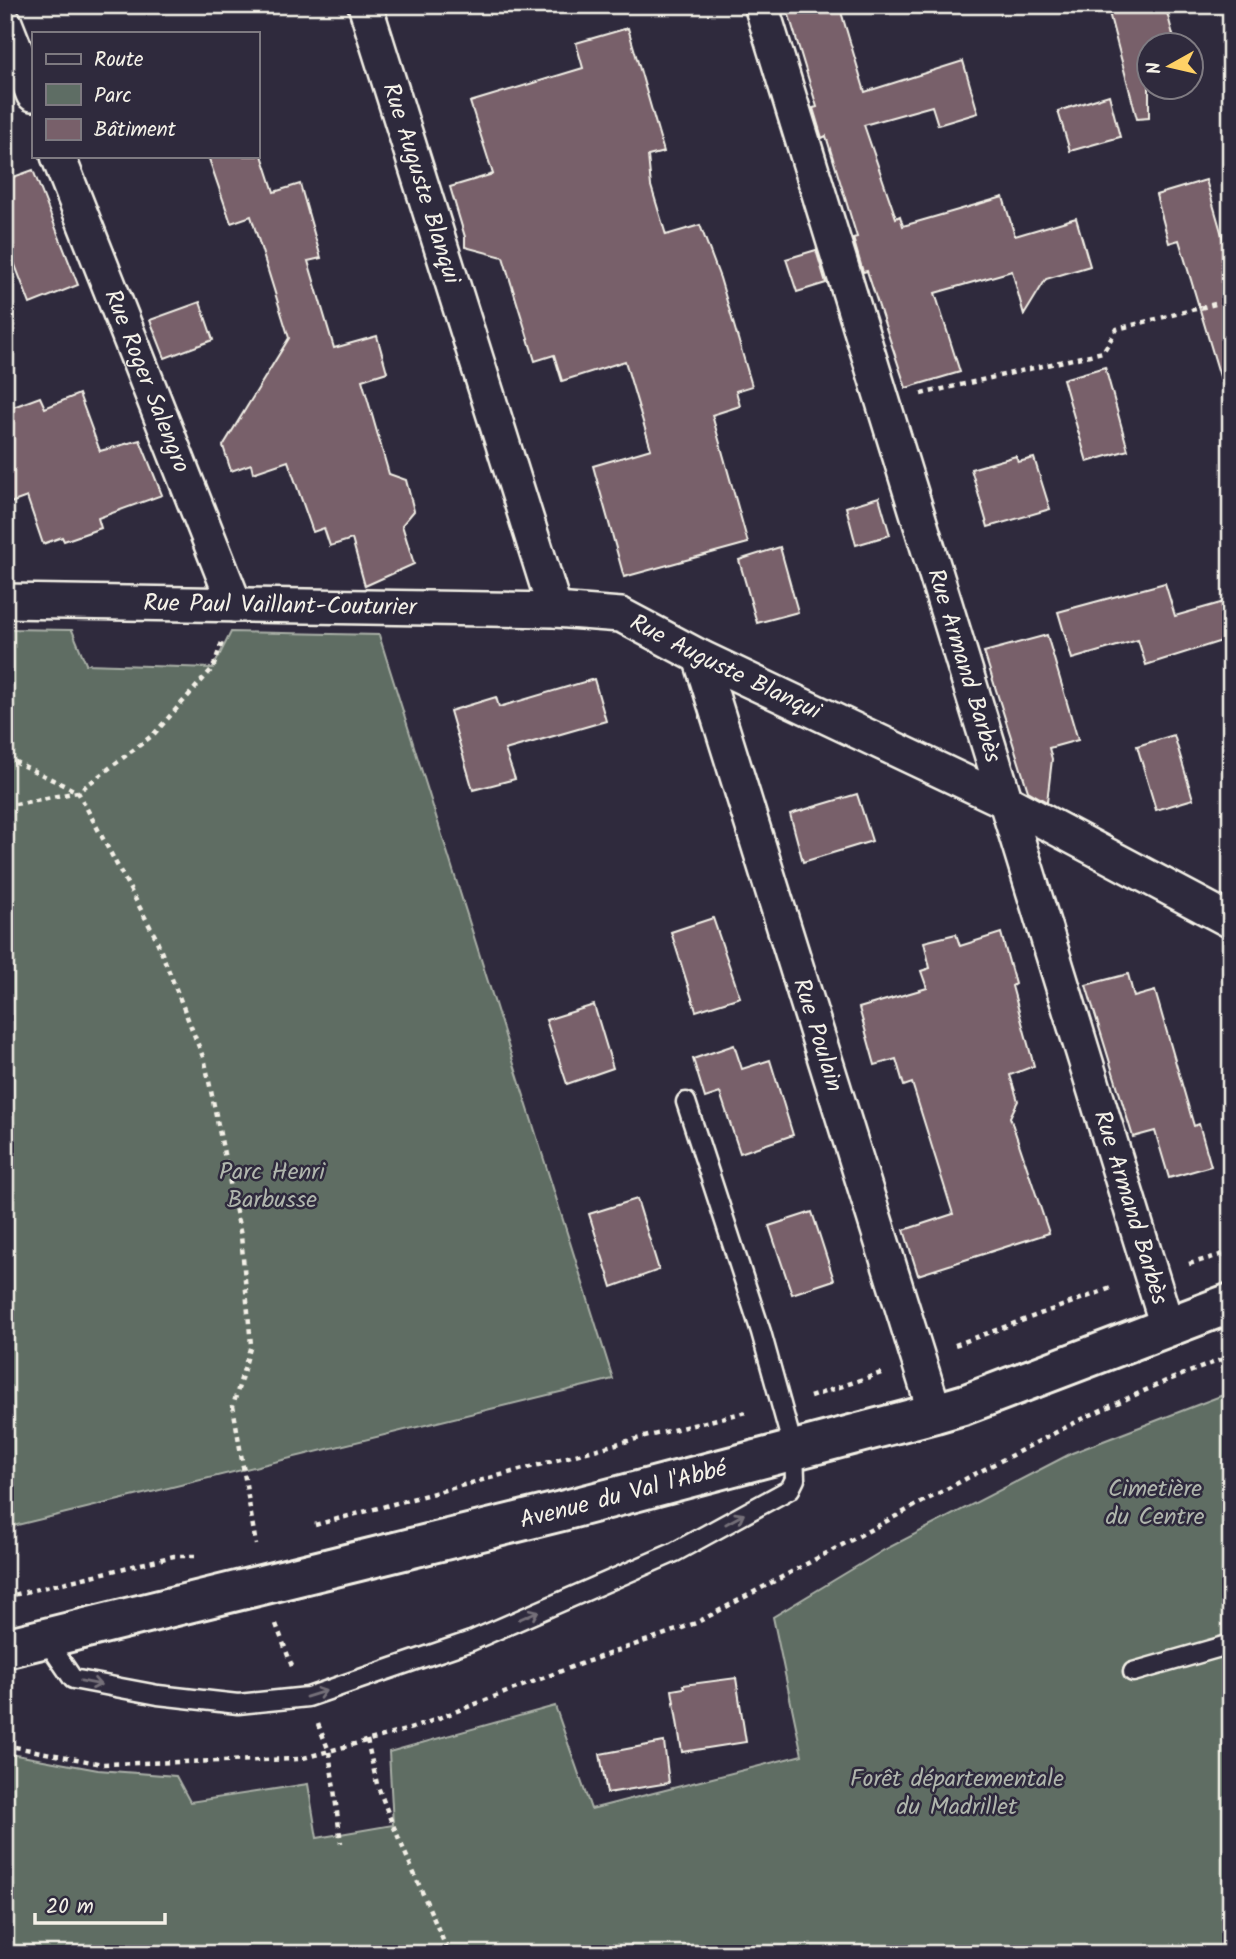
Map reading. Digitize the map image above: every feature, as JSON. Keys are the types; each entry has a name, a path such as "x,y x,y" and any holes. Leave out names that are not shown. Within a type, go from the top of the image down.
{"main road":[{"name":"Avenue du Val l'Abbé","path":"5,1648 562,1511 935,1413 966,1404 1231,1303"}],"street":[{"name":"Rue Auguste Blanqui","path":"365,5 555,610 621,615 700,657 1005,801 1231,921"},
{"name":"Rue Armand Barbès","path":"761,5 1167,1326"},
{"path":"5,23 32,91"},
{"name":"Rue Roger Salengro","path":"59,158 235,605"},
{"name":"Rue Paul Vaillant-Couturier","path":"5,601 555,610"},
{"name":"Rue Poulain","path":"700,657 935,1413"}],"lane":[{"path":"45,1638 73,1679 158,1695 238,1704 308,1697 471,1641 675,1552 790,1489 795,1479 794,1451 761,1332 687,1102"},
{"path":"1133,1672 1231,1644"}],"path":[{"path":"883,403 1103,352 1117,329 1231,300"},
{"path":"5,806 78,792 153,735 213,668 235,605"},
{"path":"5,758 78,792 155,936 205,1062 241,1236 251,1345 233,1406 262,1584"},
{"path":"1184,1265 1231,1252"},
{"path":"948,1348 1119,1286"},
{"path":"5,1745 102,1764 300,1759 413,1728 696,1623 1086,1417 1166,1381 1231,1356"},
{"path":"310,1527 620,1443 819,1395 888,1371"},
{"path":"245,1545 256,1541"},
{"path":"5,1597 174,1556 199,1555"},
{"path":"367,1740 377,1784 390,1818 449,1954"},
{"path":"329,1751 341,1843"}],"green space":[{"name":"Parc Henri Barbusse","path":"5,629 72,630 86,664 213,668 231,632 379,635 613,1379 5,1528"},
{"name":"Forêt départementale du Madrillet","path":"1231,1392 1231,1954 5,1954 5,1753 98,1770 176,1776 190,1802 308,1784 317,1838 393,1825 389,1752 555,1706 591,1809 802,1755 773,1617 884,1550 1072,1453"}],"building":[{"path":"786,5 839,5 865,92 963,61 978,113 938,125 932,106 864,125 896,218 900,216 903,226 1003,197 1015,236 1076,218 1090,266 1046,279 1024,315 1012,271 935,293 960,372 906,388 867,271 863,272 853,238 857,237 826,136 822,138 813,108 817,107"},
{"path":"1107,5 1165,5 1172,32 1134,32 1134,102 1149,102 1149,118 1137,119"},
{"path":"628,28 664,152 648,156 651,186 666,235 700,225 720,278 752,386 736,391 740,406 712,415 748,543 624,577 593,466 651,449 625,361 562,381 554,355 535,361 503,257 465,247 465,237 450,187 493,174 470,102 583,68 576,43"},
{"path":"1109,95 1120,137 1070,151 1058,111"},
{"path":"259,149 274,192 300,184 321,258 308,261 334,348 377,336 387,372 362,380 389,474 406,480 414,511 402,525 414,564 365,586 352,539 330,546 324,528 313,532 288,461 253,473 251,464 231,471 223,446 289,338 251,216 231,223 209,158 259,158"},
{"path":"33,170 78,285 30,304 5,239 5,180"},
{"path":"1206,180 1231,266 1231,379 1221,380 1179,240 1169,243 1156,195"},
{"path":"816,250 826,283 797,292 786,259"},
{"path":"200,302 213,340 165,358 150,320"},
{"path":"1105,367 1128,450 1087,462 1063,379"},
{"path":"79,394 100,451 140,440 162,495 98,518 101,528 64,541 62,537 43,544 27,497 5,505 5,410 40,397 45,408"},
{"path":"1016,456 1018,462 1034,458 1050,509 988,527 971,469"},
{"path":"879,497 890,535 856,545 846,507"},
{"path":"780,547 798,612 757,623 739,560"},
{"path":"1165,583 1175,616 1224,602 1231,625 1231,638 1146,665 1138,640 1072,659 1058,612"},
{"path":"1047,635 1078,740 1049,748 1052,759 1047,802 1028,791 984,652"},
{"path":"594,679 606,721 505,750 515,779 473,790 450,711 496,697 499,707"},
{"path":"1174,735 1193,799 1156,810 1137,746"},
{"path":"857,794 872,841 803,862 790,814"},
{"path":"713,918 740,997 696,1011 671,932"},
{"path":"1001,933 1034,1066 1010,1075 1018,1101 1010,1117 1049,1233 918,1275 904,1230 953,1214 912,1083 904,1086 896,1059 875,1065 859,1008 927,988 921,971 930,968 924,942 956,934 960,946"},
{"path":"1128,974 1134,997 1155,991 1194,1126 1199,1124 1211,1166 1169,1178 1155,1131 1133,1137 1086,985"},
{"path":"594,1005 613,1068 567,1084 546,1020"},
{"path":"734,1045 742,1069 770,1060 793,1135 740,1153 720,1093 705,1098 693,1059"},
{"path":"637,1199 659,1270 612,1287 589,1214"},
{"path":"812,1212 834,1280 792,1294 769,1226"},
{"path":"736,1678 746,1742 682,1752 672,1690 684,1688 683,1685"},
{"path":"664,1742 669,1783 607,1793 600,1754"}],"park label":[{"name":"Cimetière du Centre","path":"1155,1503"}]}
